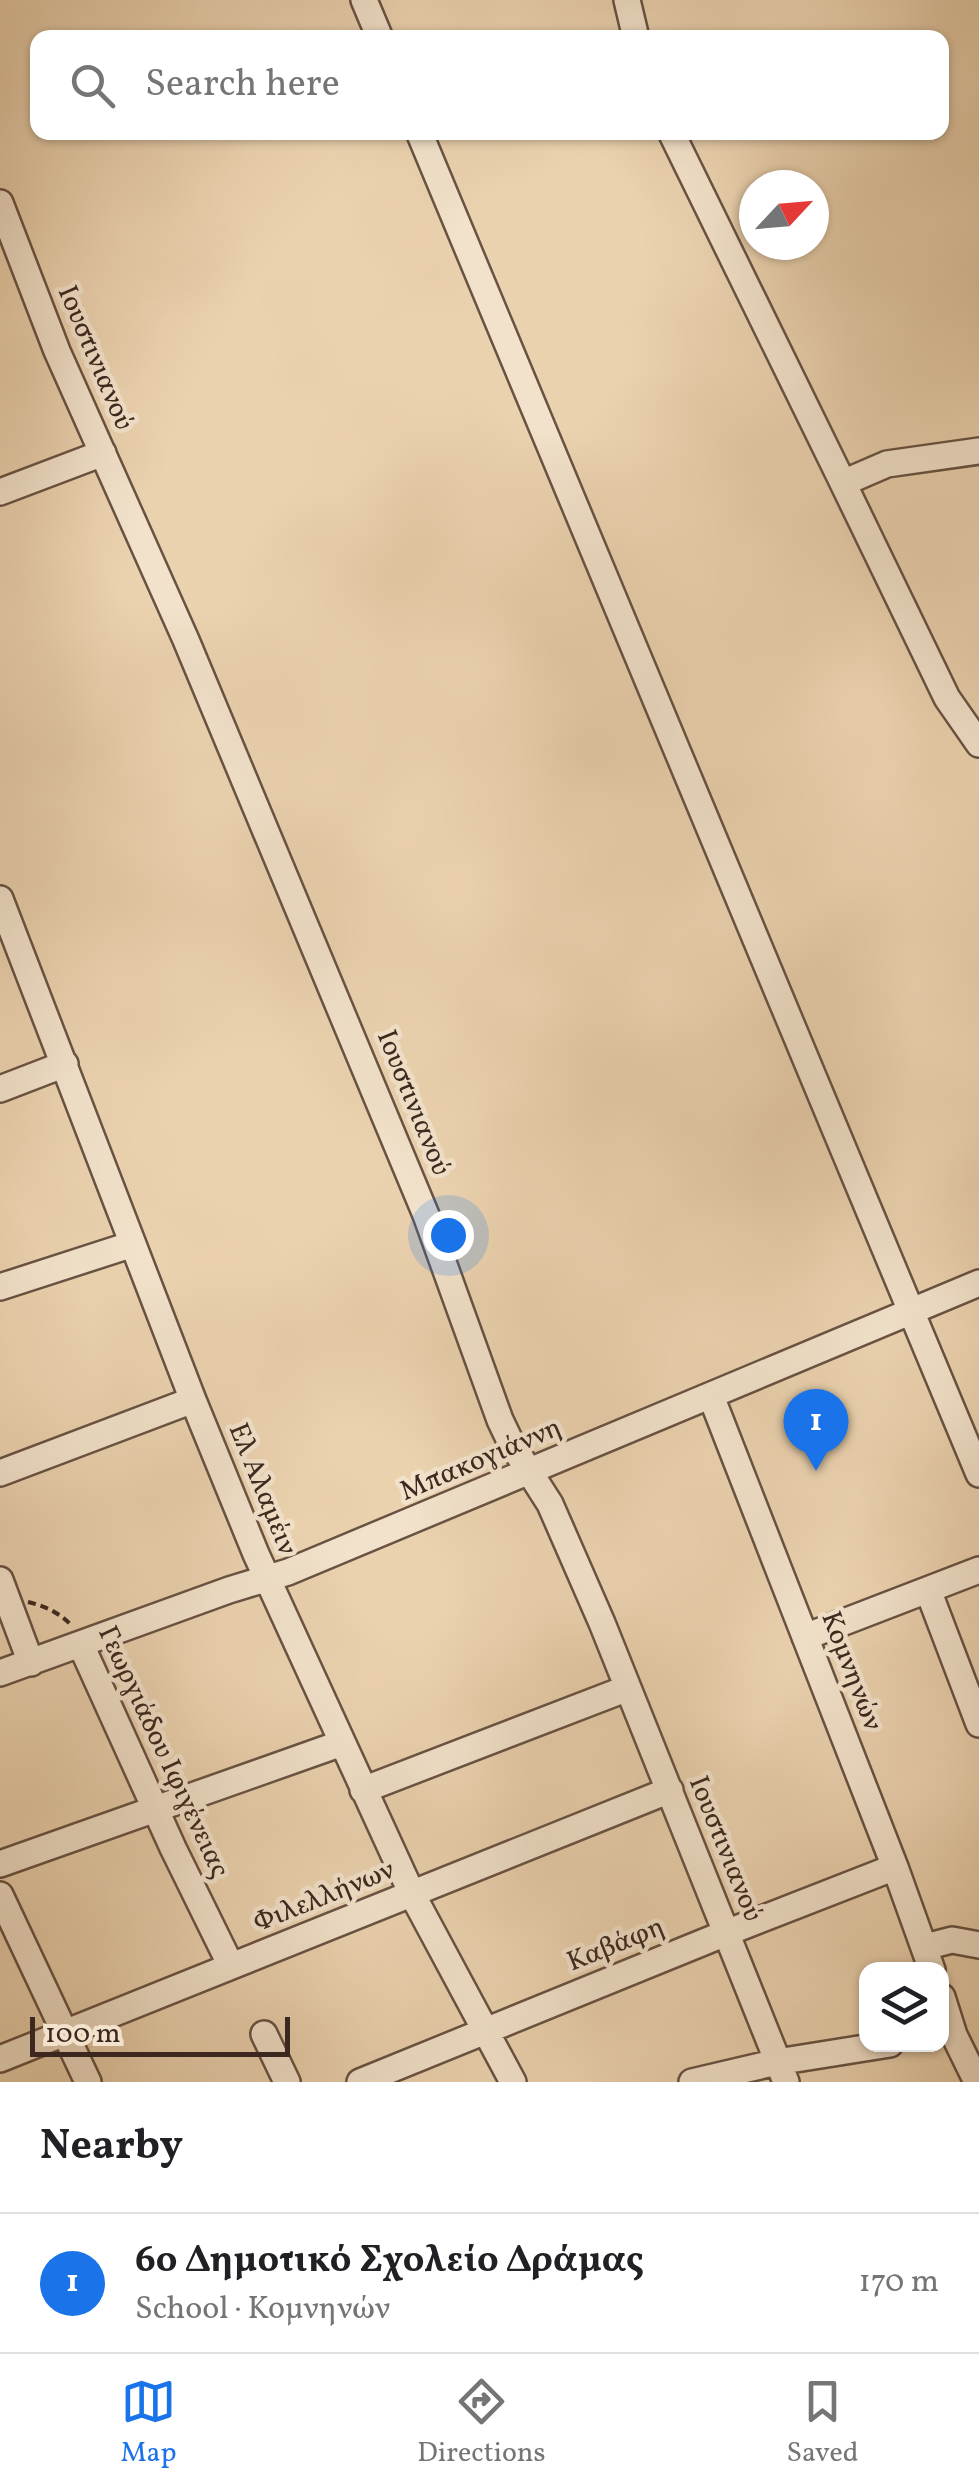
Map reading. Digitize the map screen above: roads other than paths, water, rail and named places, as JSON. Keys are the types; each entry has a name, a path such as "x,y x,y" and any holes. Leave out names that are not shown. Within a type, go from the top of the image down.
{"street":[{"path":"364,0 377,30"},
{"path":"627,0 634,30"},
{"path":"422,140 979,1474"},
{"path":"675,140 947,698 979,744"},
{"name":"Ιουστινιανού","path":"0,203 50,334 186,640 426,1214 500,1420 510,1443 550,1504 782,2072"},
{"path":"843,484 886,464 979,451"},
{"path":"0,492 103,454"},
{"name":"Ελ Αλαμέιν","path":"1,902 193,1400 267,1579 412,1894 513,2082"},
{"path":"0,1089 65,1064"},
{"path":"0,1287 133,1244"},
{"name":"Μπακογιάννη","path":"0,1674 267,1579 979,1283"},
{"name":"Κομνηνών","path":"710,1396 929,1958"},
{"path":"0,1473 193,1400"},
{"path":"805,1637 979,1570"},
{"path":"928,1590 979,1724"},
{"path":"4,1591 31,1663"},
{"name":"Γεωργιάδου Ιφιγένειας","path":"81,1645 231,1966"},
{"path":"363,1790 628,1688"},
{"path":"0,1864 342,1743"},
{"name":"Φιλελλήνων","path":"0,2060 670,1790"},
{"name":"Καβάφη","path":"360,2082 896,1867"},
{"path":"0,1896 88,2082"},
{"path":"929,1958 952,1940 979,1945"},
{"path":"264,2034 287,2082"},
{"path":"949,2038 977,2082"},
{"path":"692,2082 782,2072 859,2052"}],"place":[{"name":"6o Δημοτικό Σχολείο Δράμας","path":"816,1471"}]}
